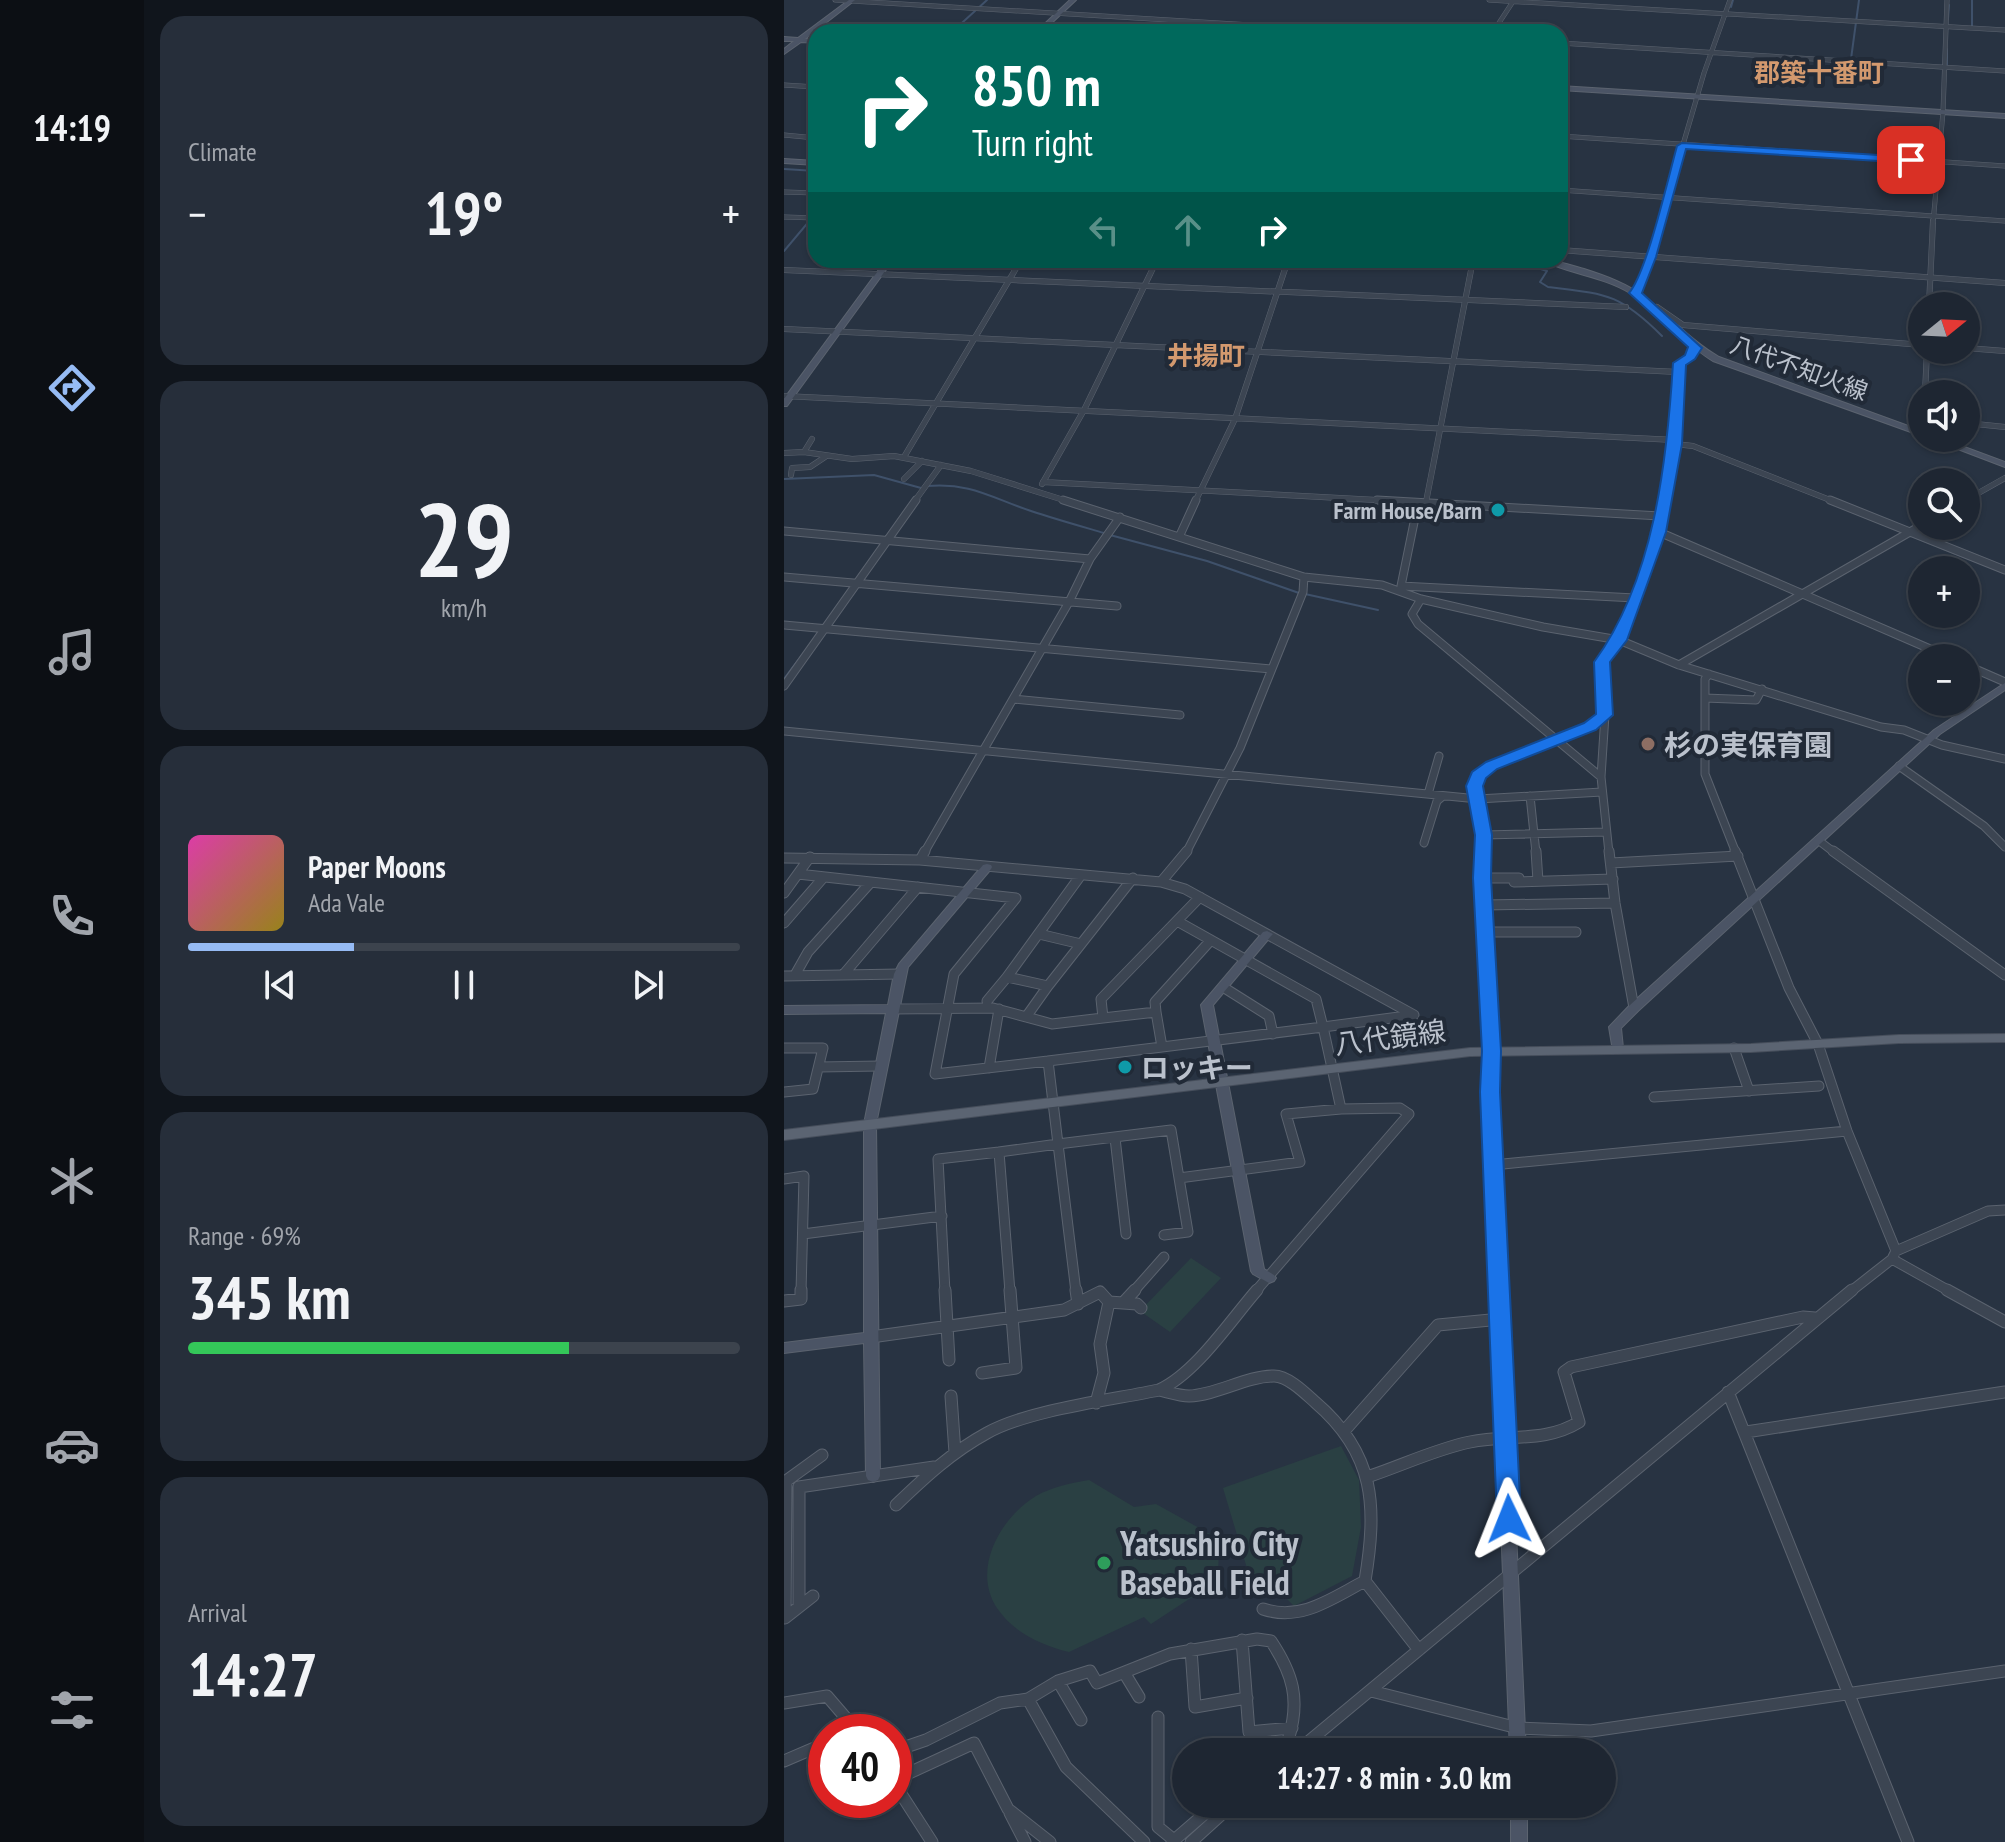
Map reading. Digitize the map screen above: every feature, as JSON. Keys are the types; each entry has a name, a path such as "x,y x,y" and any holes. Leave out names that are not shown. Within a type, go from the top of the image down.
{"main road":[{"path":"817,24 848,0"},
{"path":"1047,24 1073,0"},
{"path":"784,50 808,31"},
{"path":"784,39 808,41"},
{"path":"1568,88 2005,116"},
{"path":"784,161 808,162"},
{"name":"八代不知火線","path":"1568,267 1637,292 1696,348 1729,364 1908,429"},
{"path":"786,398 884,268"},
{"path":"1970,452 2005,465"},
{"path":"1617,1048 1615,1027 1634,1008 1929,739 2005,684"},
{"path":"873,1476 868,1226 870,1124 880,1066 903,966 987,867"},
{"path":"1267,934 1207,1005 1258,1271 1269,1278"},
{"path":"784,1010 893,1009"},
{"name":"八代鏡線","path":"784,1135 1333,1067 1491,1051 1734,1048 2005,1038"},
{"path":"1491,1051 1493,1165 1518,1738"},
{"path":"784,1348 871,1337"},
{"path":"1519,1818 1519,1842"}],"street":[{"path":"835,0 1238,24"},
{"path":"1489,0 2005,30"},
{"path":"1498,24 1514,0"},
{"path":"1730,0 1637,292 1683,325 1908,344"},
{"path":"1930,292 1943,112 1947,0"},
{"path":"1568,43 2005,71"},
{"path":"784,85 808,86"},
{"path":"784,135 808,137"},
{"path":"1568,137 2005,166"},
{"path":"1568,191 2005,221"},
{"path":"784,192 808,193"},
{"path":"784,217 808,218"},
{"path":"1568,251 2005,283"},
{"path":"904,457 1016,268"},
{"path":"1037,492 1084,410 1153,268"},
{"path":"1180,535 1235,419 1285,268"},
{"path":"1400,587 1443,430 1451,360 1471,268"},
{"path":"784,270 1626,307"},
{"path":"784,329 1678,372"},
{"path":"1634,1008 1615,903 1602,792 1605,715 1602,662 1619,640 1659,532 1675,442 1679,363 1691,356 1696,348"},
{"path":"1980,349 2005,351"},
{"path":"786,398 1084,410 1675,442 1693,446 1908,533"},
{"path":"1980,424 2005,427"},
{"path":"804,452 812,439"},
{"path":"784,453 804,452 852,459 904,457 941,465 1180,535 1304,577 1400,587 1635,598"},
{"path":"791,475 792,468 813,468 826,456"},
{"path":"904,479 922,461"},
{"path":"784,686 941,465"},
{"path":"1980,492 2005,478"},
{"path":"1043,482 1660,516"},
{"path":"920,860 1042,650 1090,559 1120,517"},
{"path":"784,531 1090,559"},
{"path":"1659,532 1919,644"},
{"path":"1679,665 1908,533"},
{"path":"1926,540 2005,570"},
{"path":"784,577 1117,606"},
{"path":"1161,882 1182,861 1226,773 1302,594 1304,577"},
{"path":"1400,587 1421,599 1543,627 1619,640 1679,665 2005,759"},
{"path":"1421,599 1412,614 1418,624 1601,777"},
{"path":"784,625 1271,669"},
{"path":"1980,672 2005,684"},
{"path":"1709,674 1705,679 1705,774 1804,1022 1818,1044 1894,1255 2005,1322"},
{"path":"1705,698 1756,700 1762,689"},
{"path":"1013,699 1180,715"},
{"path":"1491,1051 1486,1004 1482,878 1484,835 1474,786 1478,776 1486,769 1598,722 1605,715"},
{"path":"784,731 1478,799 1602,792"},
{"path":"1428,794 1439,756"},
{"path":"1899,766 1984,826 2005,847"},
{"path":"1424,843 1437,801 1443,796"},
{"path":"1530,796 1538,881"},
{"path":"1484,835 1606,832"},
{"path":"1818,840 2005,975"},
{"path":"1611,863 1738,856"},
{"path":"784,893 810,857"},
{"path":"785,859 920,860 1161,882 1185,889 1414,1015 935,1074 954,974 1016,898 798,874"},
{"path":"987,1001 1081,875"},
{"path":"784,923 823,878"},
{"path":"1026,1017 1133,878"},
{"path":"1482,878 1538,881 1613,879"},
{"path":"795,975 808,952 871,882"},
{"path":"843,975 918,887"},
{"path":"1103,1018 1101,999 1200,897"},
{"path":"1484,905 1615,903"},
{"path":"1177,921 1316,999 1341,1109"},
{"path":"1485,932 1576,932"},
{"path":"1039,934 1081,944"},
{"path":"1162,1047 1155,1002 1211,940"},
{"path":"784,976 900,974"},
{"path":"1007,977 1048,986"},
{"path":"1223,987 1269,1016 1273,1034"},
{"path":"893,1009 999,1009 1052,1024 1156,1012"},
{"path":"989,1068 999,1009"},
{"path":"784,1048 823,1048 813,1089 784,1092"},
{"path":"1734,1048 1749,1091"},
{"path":"1048,1061 1078,1304"},
{"path":"819,1067 880,1066"},
{"path":"1654,1097 1819,1086"},
{"path":"896,1505 935,1467 988,1432 1018,1420 1159,1390 1170,1385 1187,1371 1409,1114 1400,1108 1286,1114 1300,1162 1179,1178"},
{"path":"949,1360 938,1159 1171,1130 1188,1232 1164,1235"},
{"path":"1493,1165 1847,1131"},
{"path":"1115,1138 1126,1234"},
{"path":"982,1373 1016,1368 999,1152"},
{"path":"784,1179 804,1176 801,1299 784,1301"},
{"path":"1301,1738 1371,1691 1894,1255 1988,1211 2005,1210"},
{"path":"803,1234 942,1216"},
{"path":"1123,1303 1164,1257"},
{"path":"871,1337 1064,1310 1100,1292 1109,1302 1141,1308"},
{"path":"1096,1403 1104,1373 1100,1344 1109,1302"},
{"path":"1370,1476 1473,1442 1535,1436 1573,1427 1579,1422 1564,1372 1571,1367 1803,1317 1815,1318"},
{"path":"1345,1430 1438,1325 1501,1319"},
{"path":"1159,1390 1189,1396 1269,1376 1278,1377 1306,1395 1345,1430 1370,1476 1373,1540 1365,1581 1419,1650"},
{"path":"1728,1392 1908,1842"},
{"path":"1746,1432 2005,1392"},
{"path":"951,1396 955,1453"},
{"path":"813,1596 784,1613 786,1481 822,1455"},
{"path":"799,1605 799,1487 935,1467"},
{"path":"1263,1609 1286,1616 1301,1613 1365,1581"},
{"path":"1242,1640 1249,1732 1274,1738"},
{"path":"912,1745 1000,1703 1028,1699 1058,1681 1090,1671 1097,1683 1170,1654 1242,1640 1271,1641 1284,1661 1297,1695 1294,1738"},
{"path":"1191,1649 1195,1707 1247,1698"},
{"path":"1371,1691 1518,1728 1591,1731 2005,1671"},
{"path":"1125,1674 1139,1697"},
{"path":"1058,1681 1081,1720"},
{"path":"784,1703 827,1696 841,1714"},
{"path":"1028,1699 1066,1767 1144,1842"},
{"path":"1158,1717 1158,1827 1173,1841 1200,1818"},
{"path":"912,1772 974,1743 1025,1842"},
{"path":"784,1761 808,1751"},
{"path":"1008,1809 1050,1842"},
{"path":"912,1810 932,1842"},
{"path":"1191,1842 1218,1818"}],"green space":[{"path":"1191,1258 1221,1278 1170,1332 1140,1311"},
{"path":"1341,1446 1359,1480 1361,1527 1352,1576 1294,1606 1262,1574 1249,1575 1223,1488"},
{"name":"Yatsushiro City Baseball Field","path":"1089,1480 1134,1507 1156,1504 1219,1539 1218,1580 1151,1624 1144,1617 1069,1652 1029,1637 1011,1624 997,1608 987,1577 989,1561 1001,1530 1023,1505 1048,1490"}],"waterway":[{"path":"961,24 987,0"},
{"path":"1731,7 1733,0"},
{"path":"1851,59 1859,0"},
{"path":"1972,0 1972,26"},
{"path":"1948,19 1949,5"},
{"path":"1947,49 1947,66"},
{"path":"784,169 808,170"},
{"path":"784,251 808,222"},
{"path":"1537,268 1547,271 1540,282 1548,287 1611,298 1634,311 1662,336"},
{"path":"784,479 874,475 921,488"},
{"path":"927,486 969,489 1104,533"},
{"path":"1110,535 1207,561 1299,593"},
{"path":"1305,594 1378,610"},
{"path":"784,679 802,655"}],"place":[{"name":"Farm House/Barn","path":"1498,510"},
{"name":"杉の実保育園","path":"1648,744"},
{"name":"ロッキー","path":"1125,1067"},
{"name":"Yatsushiro City Baseball Field","path":"1104,1563"}],"district":[{"name":"郡築十番町","path":"1819,72"},
{"name":"井揚町","path":"1206,355"}],"route":[{"path":"1509,1519 1490,1092 1491,1051 1486,1004 1482,878 1484,835 1474,786 1478,776 1491,766 1590,726 1605,715 1602,662 1619,640 1659,532 1675,444 1679,363 1691,356 1696,348 1635,293 1640,288 1650,257 1683,144 1911,160"}]}
